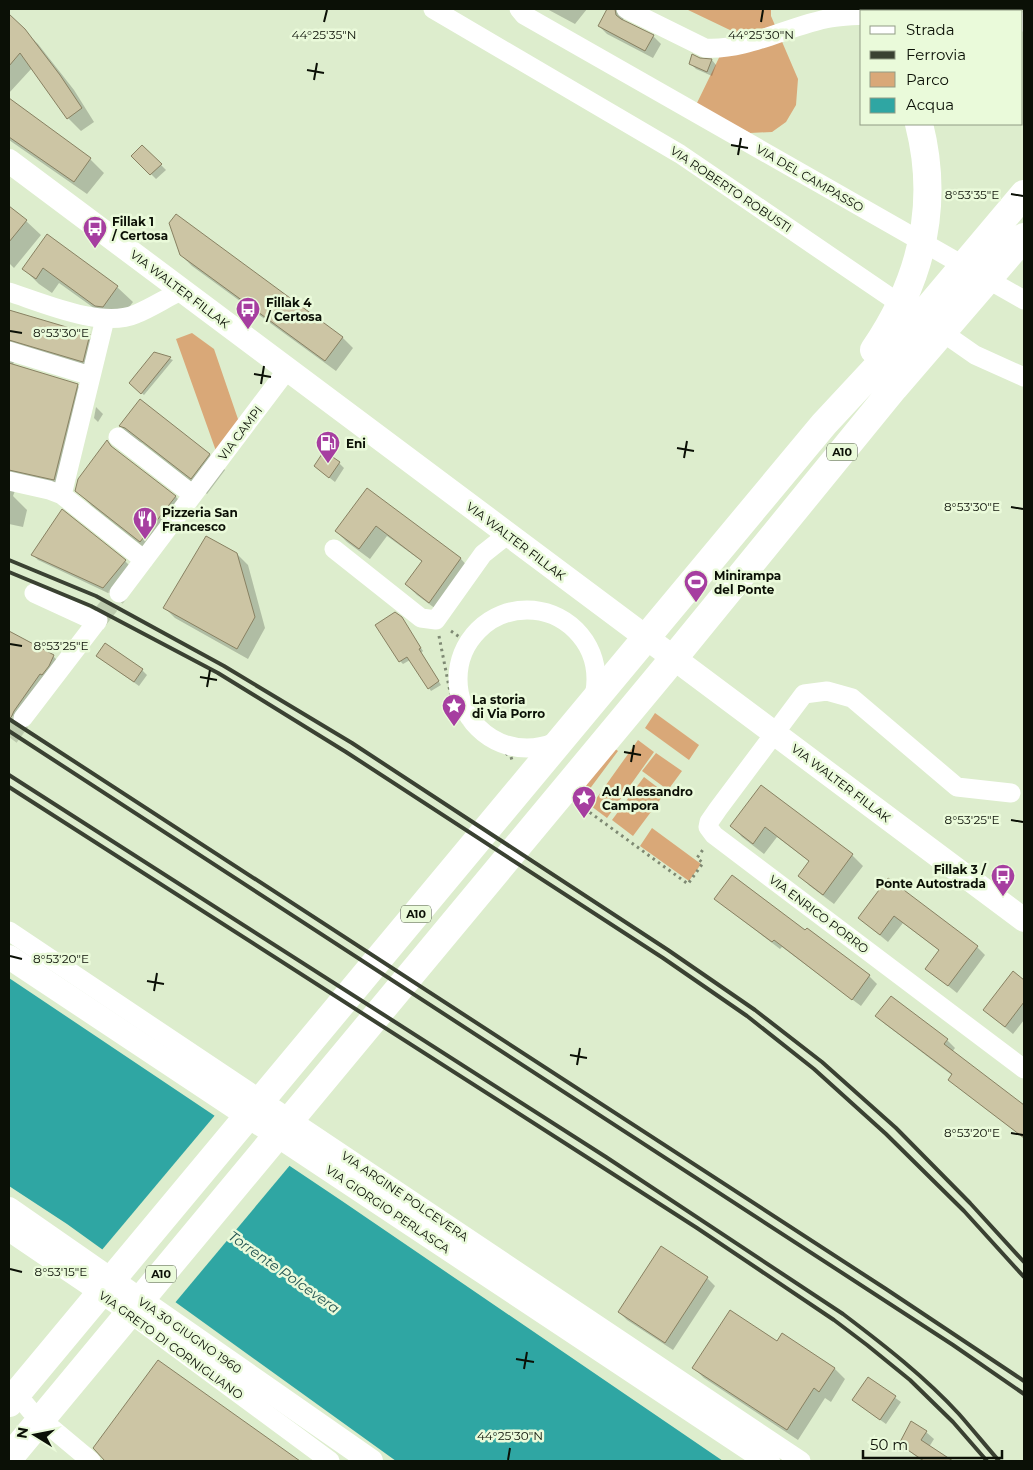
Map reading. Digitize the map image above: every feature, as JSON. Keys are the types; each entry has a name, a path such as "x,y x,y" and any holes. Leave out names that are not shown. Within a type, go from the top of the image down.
{"highway":[{"name":"A10","path":"824,424 891,324 911,283 919,258 924,231 928,186 926,163 918,125"},
{"name":"A10","path":"17,1404 824,424 891,352 1024,194"},
{"name":"A10","path":"9,1458 664,670 894,388 1024,237"}],"main road":[{"name":"VIA WALTER FILLAK","path":"9,161 1024,920"},
{"name":"VIA GIORGIO PERLASCA","path":"9,957 768,1461"},
{"name":"VIA 30 GIUGNO 1960","path":"9,1209 371,1461"}],"street":[{"name":"VIA ROBERTO ROBUSTI","path":"433,9 680,154 975,355 1024,377"},
{"name":"VIA DEL CAMPASSO","path":"519,9 524,15 1024,300"},
{"path":"626,9 705,48 719,49 831,18 860,15"},
{"path":"914,10 928,9"},
{"path":"9,292 82,315 105,319 135,315 181,291"},
{"path":"62,495 105,319"},
{"path":"9,351 91,376"},
{"name":"VIA CAMPI","path":"119,593 287,370"},
{"path":"117,442 189,500"},
{"path":"9,481 49,490 62,495 144,560"},
{"path":"334,549 421,618 436,620 483,554 508,535"},
{"path":"23,718 97,621 34,593"},
{"path":"516,610 538,610 558,616 564,620 576,629 589,647 596,668 596,689 589,710 576,728 559,741 538,747 516,747 495,741 478,728 465,710 458,690 458,668 465,647 478,629 495,616 516,610"},
{"path":"775,734 804,694 827,691 852,698 958,787 1011,793"},
{"name":"VIA ENRICO PORRO","path":"775,734 714,815 708,827 714,835 1024,1069"},
{"name":"VIA ARGINE POLCEVERA","path":"9,930 801,1461"},
{"name":"VIA GRETO DI CORNIGLIANO","path":"9,1232 139,1320 330,1461"},
{"path":"17,1404 30,1410 90,1461"}],"green space":[{"path":"686,9 771,9 771,16 798,79 796,105 786,122 772,132 750,133 696,105 732,31"},
{"path":"192,333 214,349 239,422 216,451 176,339"},
{"path":"655,713 699,745 689,760 645,728"},
{"path":"598,736 618,751 580,802 560,787"},
{"path":"638,740 654,752 607,818 591,806"},
{"path":"656,753 682,771 668,790 642,771"},
{"path":"644,777 665,793 633,836 612,820"},
{"path":"652,828 701,864 689,881 640,846"}],"water":[{"name":"Torrente Polcevera","path":"9,978 342,1201 723,1461 396,1461 67,1224 9,1186"}],"pier":[{"path":"216,1114 291,1164 174,1304 101,1251"}],"building":[{"path":"607,9 615,9 616,15 621,19 654,35 645,51 598,26"},
{"path":"9,14 25,29 82,108 67,119 20,53 9,66"},
{"path":"692,54 700,58 712,59 707,72 689,64"},
{"path":"9,98 91,158 74,182 9,137"},
{"path":"142,145 162,164 150,175 131,156"},
{"path":"9,206 27,220 9,242"},
{"path":"176,214 343,337 325,361 180,255 169,223"},
{"path":"47,234 118,286 103,307 95,306 43,268 36,279 22,269"},
{"path":"9,310 90,334 83,362 9,340"},
{"path":"154,352 171,357 141,394 129,383"},
{"path":"9,363 78,384 54,480 9,470"},
{"path":"140,399 210,454 191,479 125,428 119,426"},
{"path":"107,440 111,446 176,496 140,542 75,491 78,479"},
{"name":"Eni","path":"324,451 340,462 329,478 314,466"},
{"path":"367,488 461,558 429,603 405,584 422,561 376,526 359,549 335,531"},
{"path":"62,509 126,560 103,588 31,555"},
{"path":"206,536 237,553 255,617 237,649 163,608"},
{"path":"395,612 402,617 439,681 428,689 407,657 399,662 375,625"},
{"path":"9,631 54,655 49,666 42,675 40,674 14,711 9,722"},
{"path":"105,643 143,669 134,682 96,656"},
{"path":"761,785 853,854 823,895 798,876 809,861 765,827 753,844 730,826"},
{"path":"732,875 805,930 807,928 870,975 852,1000 774,940 772,942 714,899"},
{"path":"888,878 978,946 948,986 925,969 939,950 894,916 880,935 858,918"},
{"path":"1013,971 1024,980 1024,1002 1005,1027 983,1010"},
{"path":"891,996 948,1039 944,1044 1024,1105 1024,1138 948,1080 952,1074 875,1016"},
{"path":"661,1246 708,1277 665,1343 618,1312"},
{"path":"730,1310 777,1341 782,1333 835,1368 819,1392 814,1388 787,1430 692,1368"},
{"path":"158,1360 300,1461 105,1461 93,1448"},
{"path":"868,1377 896,1396 880,1420 852,1400"},
{"path":"911,1421 927,1431 921,1440 953,1461 924,1461 899,1444"}],"tunnel":[{"path":"98,620 119,593"},
{"path":"9,737 23,718"}],"railway":[{"path":"9,560 96,596 224,666 352,743 668,950 755,1010 822,1062 896,1128 970,1203 1024,1262"},
{"path":"9,572 91,606 218,673 346,752 663,958 747,1016 814,1069 886,1134 964,1211 1024,1277"},
{"path":"9,719 886,1289 1024,1381"},
{"path":"9,731 953,1345 1024,1394"},
{"path":"9,775 606,1157 843,1314 932,1387 959,1414 999,1461"},
{"path":"9,787 697,1228 834,1320 910,1380 953,1422 987,1461"}],"place":[{"name":"Fillak 1 / Certosa","path":"95,249"},
{"name":"Fillak 4 / Certosa","path":"248,330"},
{"name":"Eni","path":"328,464"},
{"name":"Pizzeria San Francesco","path":"145,540"},
{"name":"Minirampa del Ponte","path":"696,603"},
{"name":"La storia di Via Porro","path":"454,727"},
{"name":"Ad Alessandro Campora","path":"584,819"},
{"name":"Fillak 3 / Ponte Autostrada","path":"1003,897"}]}
